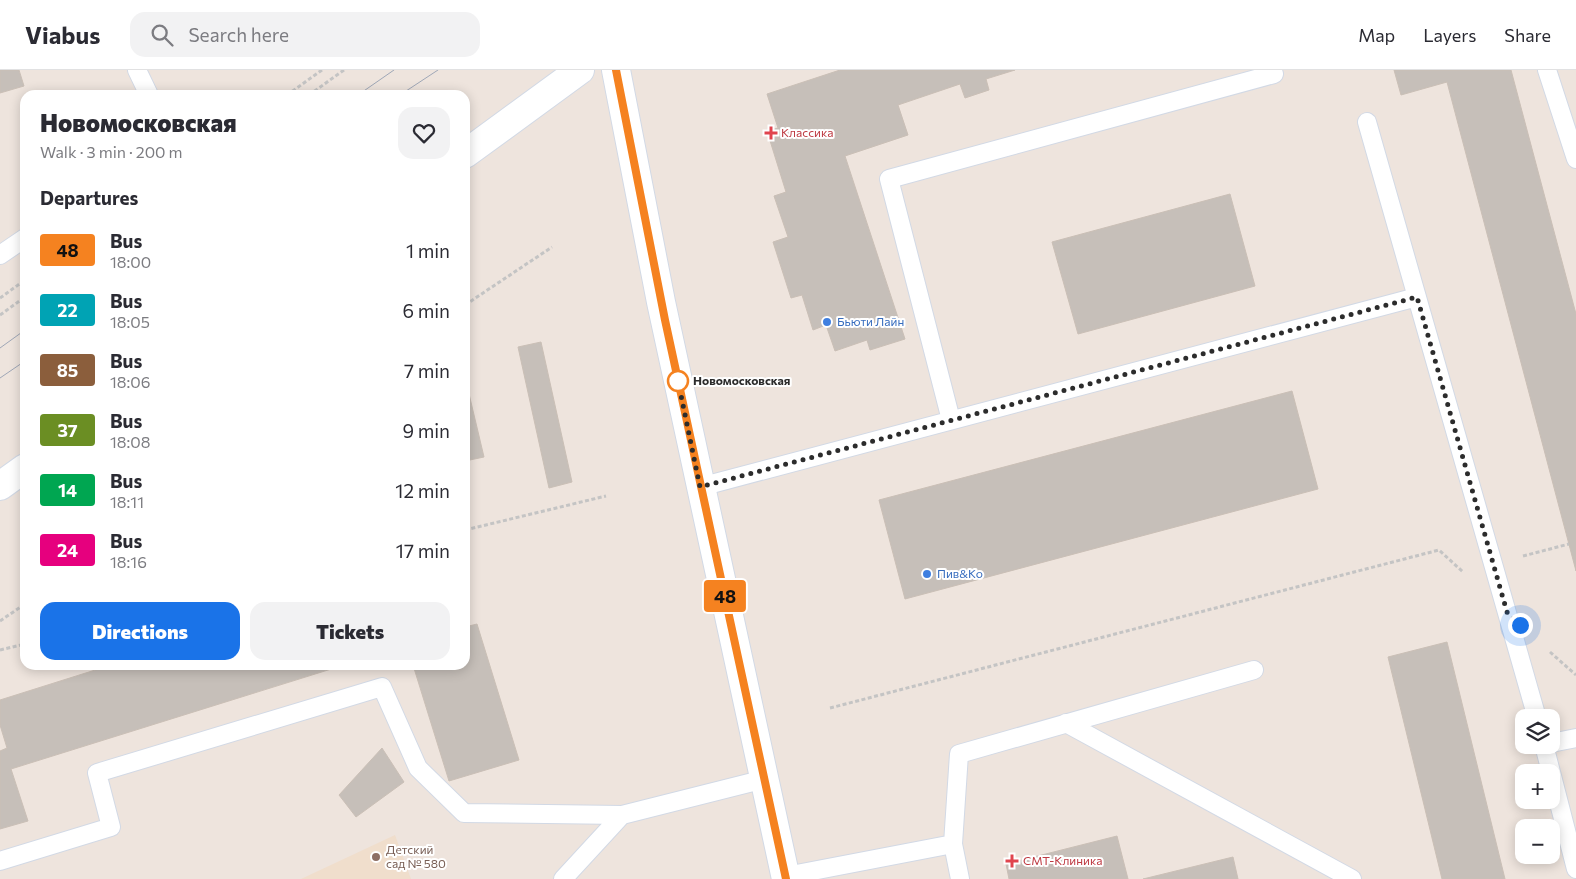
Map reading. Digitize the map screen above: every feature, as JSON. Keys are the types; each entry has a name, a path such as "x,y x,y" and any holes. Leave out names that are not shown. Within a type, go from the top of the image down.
{"main road":[{"path":"470,150 580,70"},
{"path":"616,70 700,487 786,878"},
{"path":"0,486 20,472"}],"lane":[{"path":"137,70 147,90"},
{"path":"1547,70 1576,159"},
{"path":"951,420 888,179 1274,74"},
{"path":"1367,122 1534,709"},
{"path":"0,255 20,241"},
{"path":"700,487 1417,297"},
{"path":"960,879 953,844 959,754 1254,670"},
{"path":"0,861 111,827 97,773 382,687 418,768 464,813 622,815 764,779"},
{"path":"1066,723 1352,879"},
{"path":"1560,741 1576,738"},
{"path":"1546,754 1576,870"},
{"path":"563,879 622,815"},
{"path":"786,878 953,844"}],"path":[{"path":"294,90 322,70"},
{"path":"316,90 344,70"},
{"path":"470,303 552,247"},
{"path":"0,298 20,284"},
{"path":"0,315 20,301"},
{"path":"470,529 606,496"},
{"path":"1493,564 1569,544"},
{"path":"830,708 1439,550 1466,575"},
{"path":"0,621 20,607"},
{"path":"0,650 20,645"},
{"path":"1548,650 1576,676"}],"shaded area":[{"name":"Детский сад № 580","path":"395,835 411,879 301,879"}],"building":[{"path":"0,70 19,70 24,86 0,93"},
{"path":"840,70 1015,70 986,79 989,90 965,98 960,84 898,105 908,135 845,156 905,339 870,350 867,340 835,351 826,325 813,330 802,295 791,298 773,242 788,237 774,196 786,192 767,131 778,128 767,94"},
{"path":"1394,70 1511,70 1576,314 1576,571 1447,82 1401,95"},
{"path":"1230,194 1255,286 1078,334 1052,242"},
{"path":"541,342 572,482 549,488 518,347"},
{"path":"1292,391 1318,489 905,599 879,500"},
{"path":"470,398 484,457 470,460"},
{"path":"477,624 519,760 449,781 415,670 470,670 470,626"},
{"path":"1447,642 1505,879 1442,879 1388,657"},
{"path":"95,670 328,670 11,769 28,821 0,829 0,751 7,748 0,725 0,700"},
{"path":"382,748 404,782 356,817 339,795"},
{"path":"1117,836 1128,879 1009,879 1006,864"},
{"path":"1233,857 1238,879 1143,879"}],"tram line":[{"path":"365,90 394,70"},
{"path":"408,90 438,70"},
{"path":"0,348 20,334"},
{"path":"0,378 20,364"}],"bus line":[{"name":"48","path":"616,70 700,487 786,879"}],"place":[{"name":"Классика","path":"771,133"},
{"name":"Бьюти Лайн","path":"827,322"},
{"name":"Новомосковская","path":"678,381"},
{"name":"Пив&Ко","path":"927,574"},
{"name":"Детский сад № 580","path":"376,857"},
{"name":"СМТ-Клиника","path":"1012,861"}],"route":[{"path":"678,381 677,376 700,487 1417,297 1507,612 1520,625"}]}
